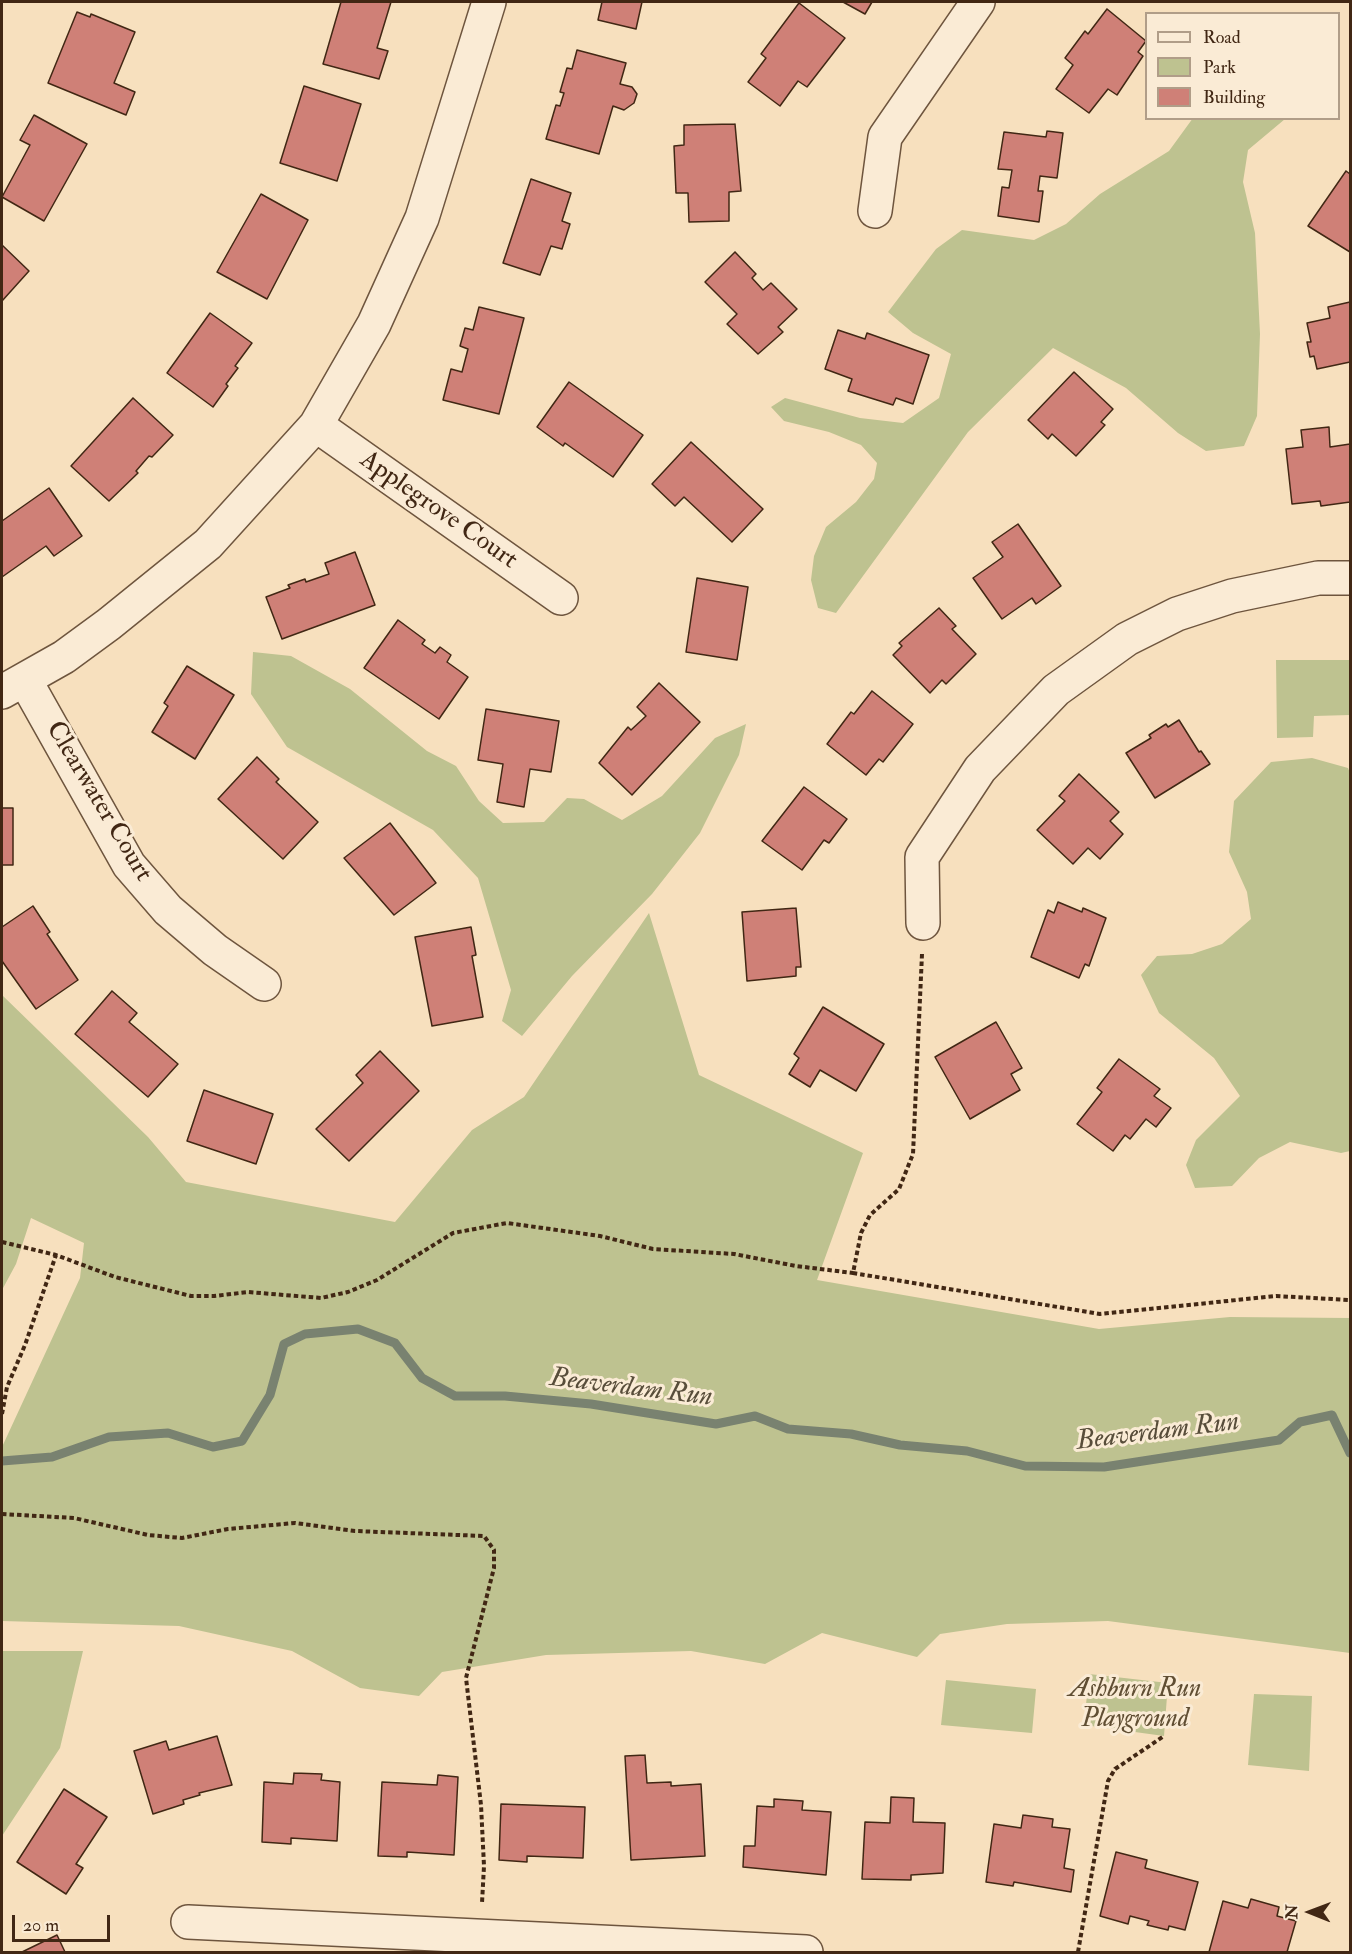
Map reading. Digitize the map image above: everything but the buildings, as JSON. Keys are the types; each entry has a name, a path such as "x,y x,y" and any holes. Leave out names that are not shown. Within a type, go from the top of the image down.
{"street":[{"path":"13,686 109,624 208,544 316,425 374,324 422,218 489,2"},
{"path":"875,211 885,137 978,2"},
{"name":"Applegrove Court","path":"316,425 561,598"},
{"path":"923,923 922,857 980,769 1056,690 1127,639 1177,614 1232,596 1308,580 1350,578"},
{"name":"Clearwater Court","path":"13,686 129,865 168,910 215,950 264,984"},
{"path":"189,1922 480,1936 512,1945 806,1953"}],"path":[{"path":"853,1273 861,1233 870,1215 899,1189 913,1155 923,923"},
{"path":"2,1242 56,1255 115,1277 191,1296 248,1292 321,1298 348,1292 377,1280 453,1233 507,1223 600,1236 653,1250 734,1254 796,1266 853,1273 1100,1314 1276,1296 1350,1300"},
{"path":"2,1414 7,1387 25,1345 56,1255"},
{"path":"2,1514 74,1518 148,1535 182,1538 228,1529 295,1523 355,1531 484,1536 494,1550 494,1568 466,1678 481,1805 484,1866 480,1936"},
{"path":"1078,1953 1108,1781 1115,1769 1164,1736"}],"green space":[{"path":"1192,120 1284,120 1248,150 1243,182 1255,233 1260,334 1257,416 1244,446 1206,451 1178,433 1126,388 1053,348 968,432 836,613 818,608 811,580 814,556 826,527 856,502 874,479 877,463 861,445 829,432 784,421 771,407 785,398 860,418 903,423 939,398 951,354 913,333 888,312 936,249 962,230 1034,240 1066,224 1100,194 1169,151"},
{"path":"253,652 291,656 350,689 427,751 456,766 479,801 503,823 544,822 567,798 584,799 622,820 662,796 715,738 746,724 739,755 700,833 652,894 572,976 522,1036 502,1021 511,990 478,878 433,830 287,747 251,694"},
{"path":"1276,660 1350,660 1350,715 1314,716 1313,737 1277,738"},
{"path":"1312,758 1348,768 1350,773 1350,1151 1341,1153 1290,1142 1259,1158 1232,1186 1195,1188 1186,1165 1196,1140 1240,1096 1214,1058 1159,1013 1141,975 1157,956 1192,954 1222,944 1251,919 1247,892 1229,852 1234,801 1271,762"},
{"path":"649,913 699,1075 863,1153 817,1280 1099,1329 1230,1317 1350,1318 1350,1653 1108,1621 1007,1624 940,1634 917,1657 822,1633 765,1664 691,1651 546,1655 442,1672 419,1696 360,1688 292,1651 179,1626 2,1621 2,1447 80,1278 84,1243 31,1218 16,1264 2,1290 2,995 148,1137 186,1182 395,1222 472,1130 524,1097"},
{"path":"2,1651 83,1651 60,1748 2,1836"},
{"name":"Ashburn Run Playground","path":"1089,1674 1168,1683 1164,1736 1084,1725"},
{"path":"946,1680 1036,1689 1032,1733 941,1725"},
{"path":"1254,1694 1312,1696 1309,1771 1248,1765"}],"waterway":[{"name":"Beaverdam Run","path":"2,1461 52,1457 109,1437 168,1433 213,1447 242,1441 270,1395 284,1344 305,1334 358,1329 395,1343 422,1378 455,1396 505,1396 591,1404 716,1424 755,1416 788,1429 851,1434 900,1445 967,1451 1025,1466 1104,1467 1279,1440 1300,1422 1332,1415 1350,1453"}]}
